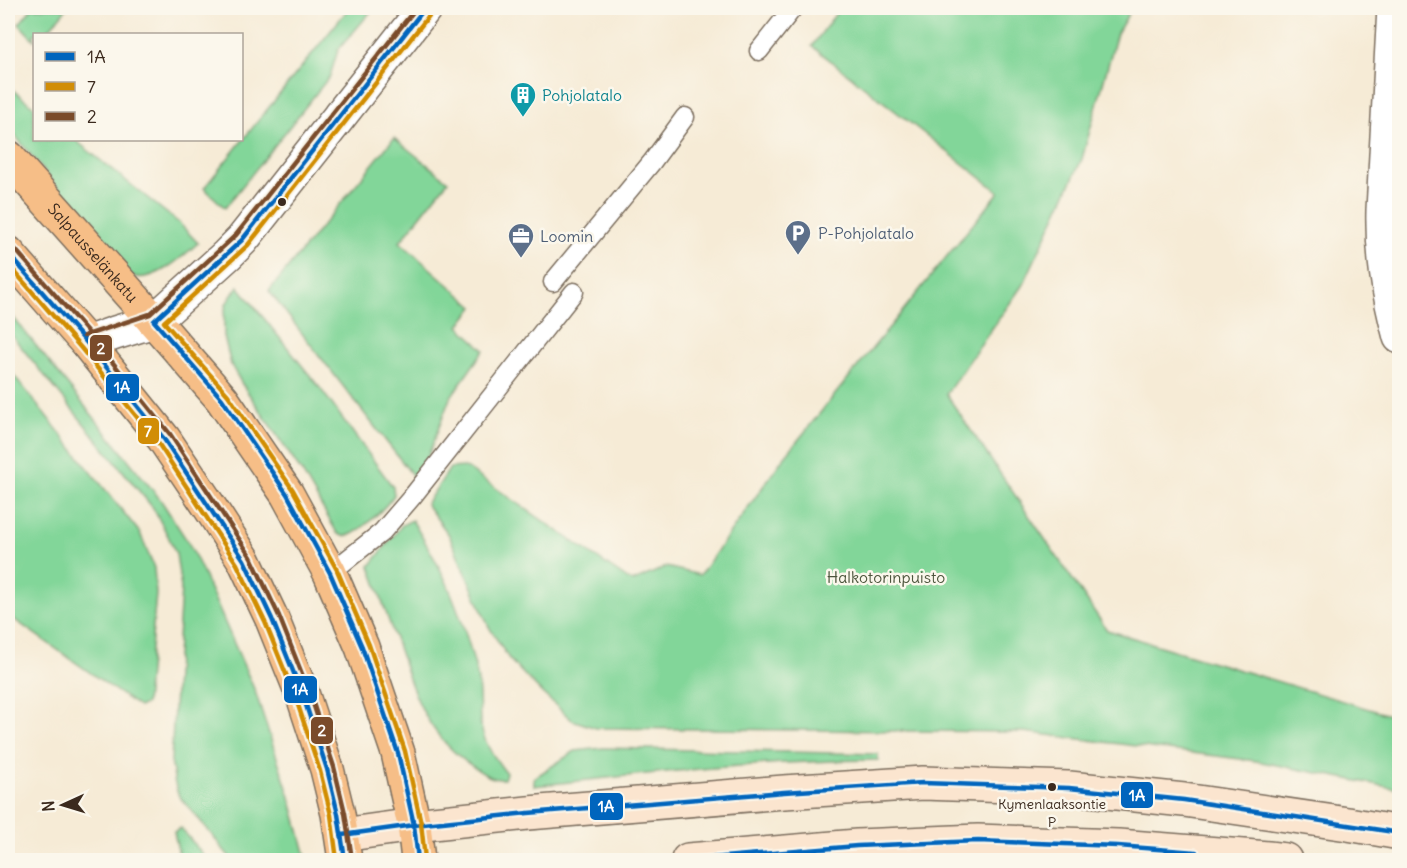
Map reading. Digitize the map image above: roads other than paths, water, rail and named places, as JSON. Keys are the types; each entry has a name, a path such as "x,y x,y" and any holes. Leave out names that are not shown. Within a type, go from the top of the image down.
{"main road":[{"name":"Salpausselänkatu","path":"8,157 222,399 287,494 330,573 362,647 398,753 414,825 418,861"},
{"path":"8,253 87,343 164,439 244,560 272,619 303,696 327,769 344,848 414,825 528,813 923,783 1051,787 1184,800 1400,833"},
{"path":"688,861 857,846 978,841 1118,846 1285,861"}],"street":[{"path":"87,343 154,321 227,255 242,240 425,8"},
{"path":"1394,8 1382,238 1390,300 1400,337"}],"lane":[{"path":"759,51 793,8"},
{"path":"553,282 652,162 685,117"},
{"path":"330,573 382,532 574,292"}],"place":[{"name":"Pohjolatalo","path":"523,118"},
{"name":"P-Pohjolatalo","path":"798,256"},
{"name":"Loomin","path":"521,259"},
{"name":"Kymenlaaksontie P","path":"1052,787"}],"park label":[{"name":"Halkotorinpuisto","path":"886,577"}]}
